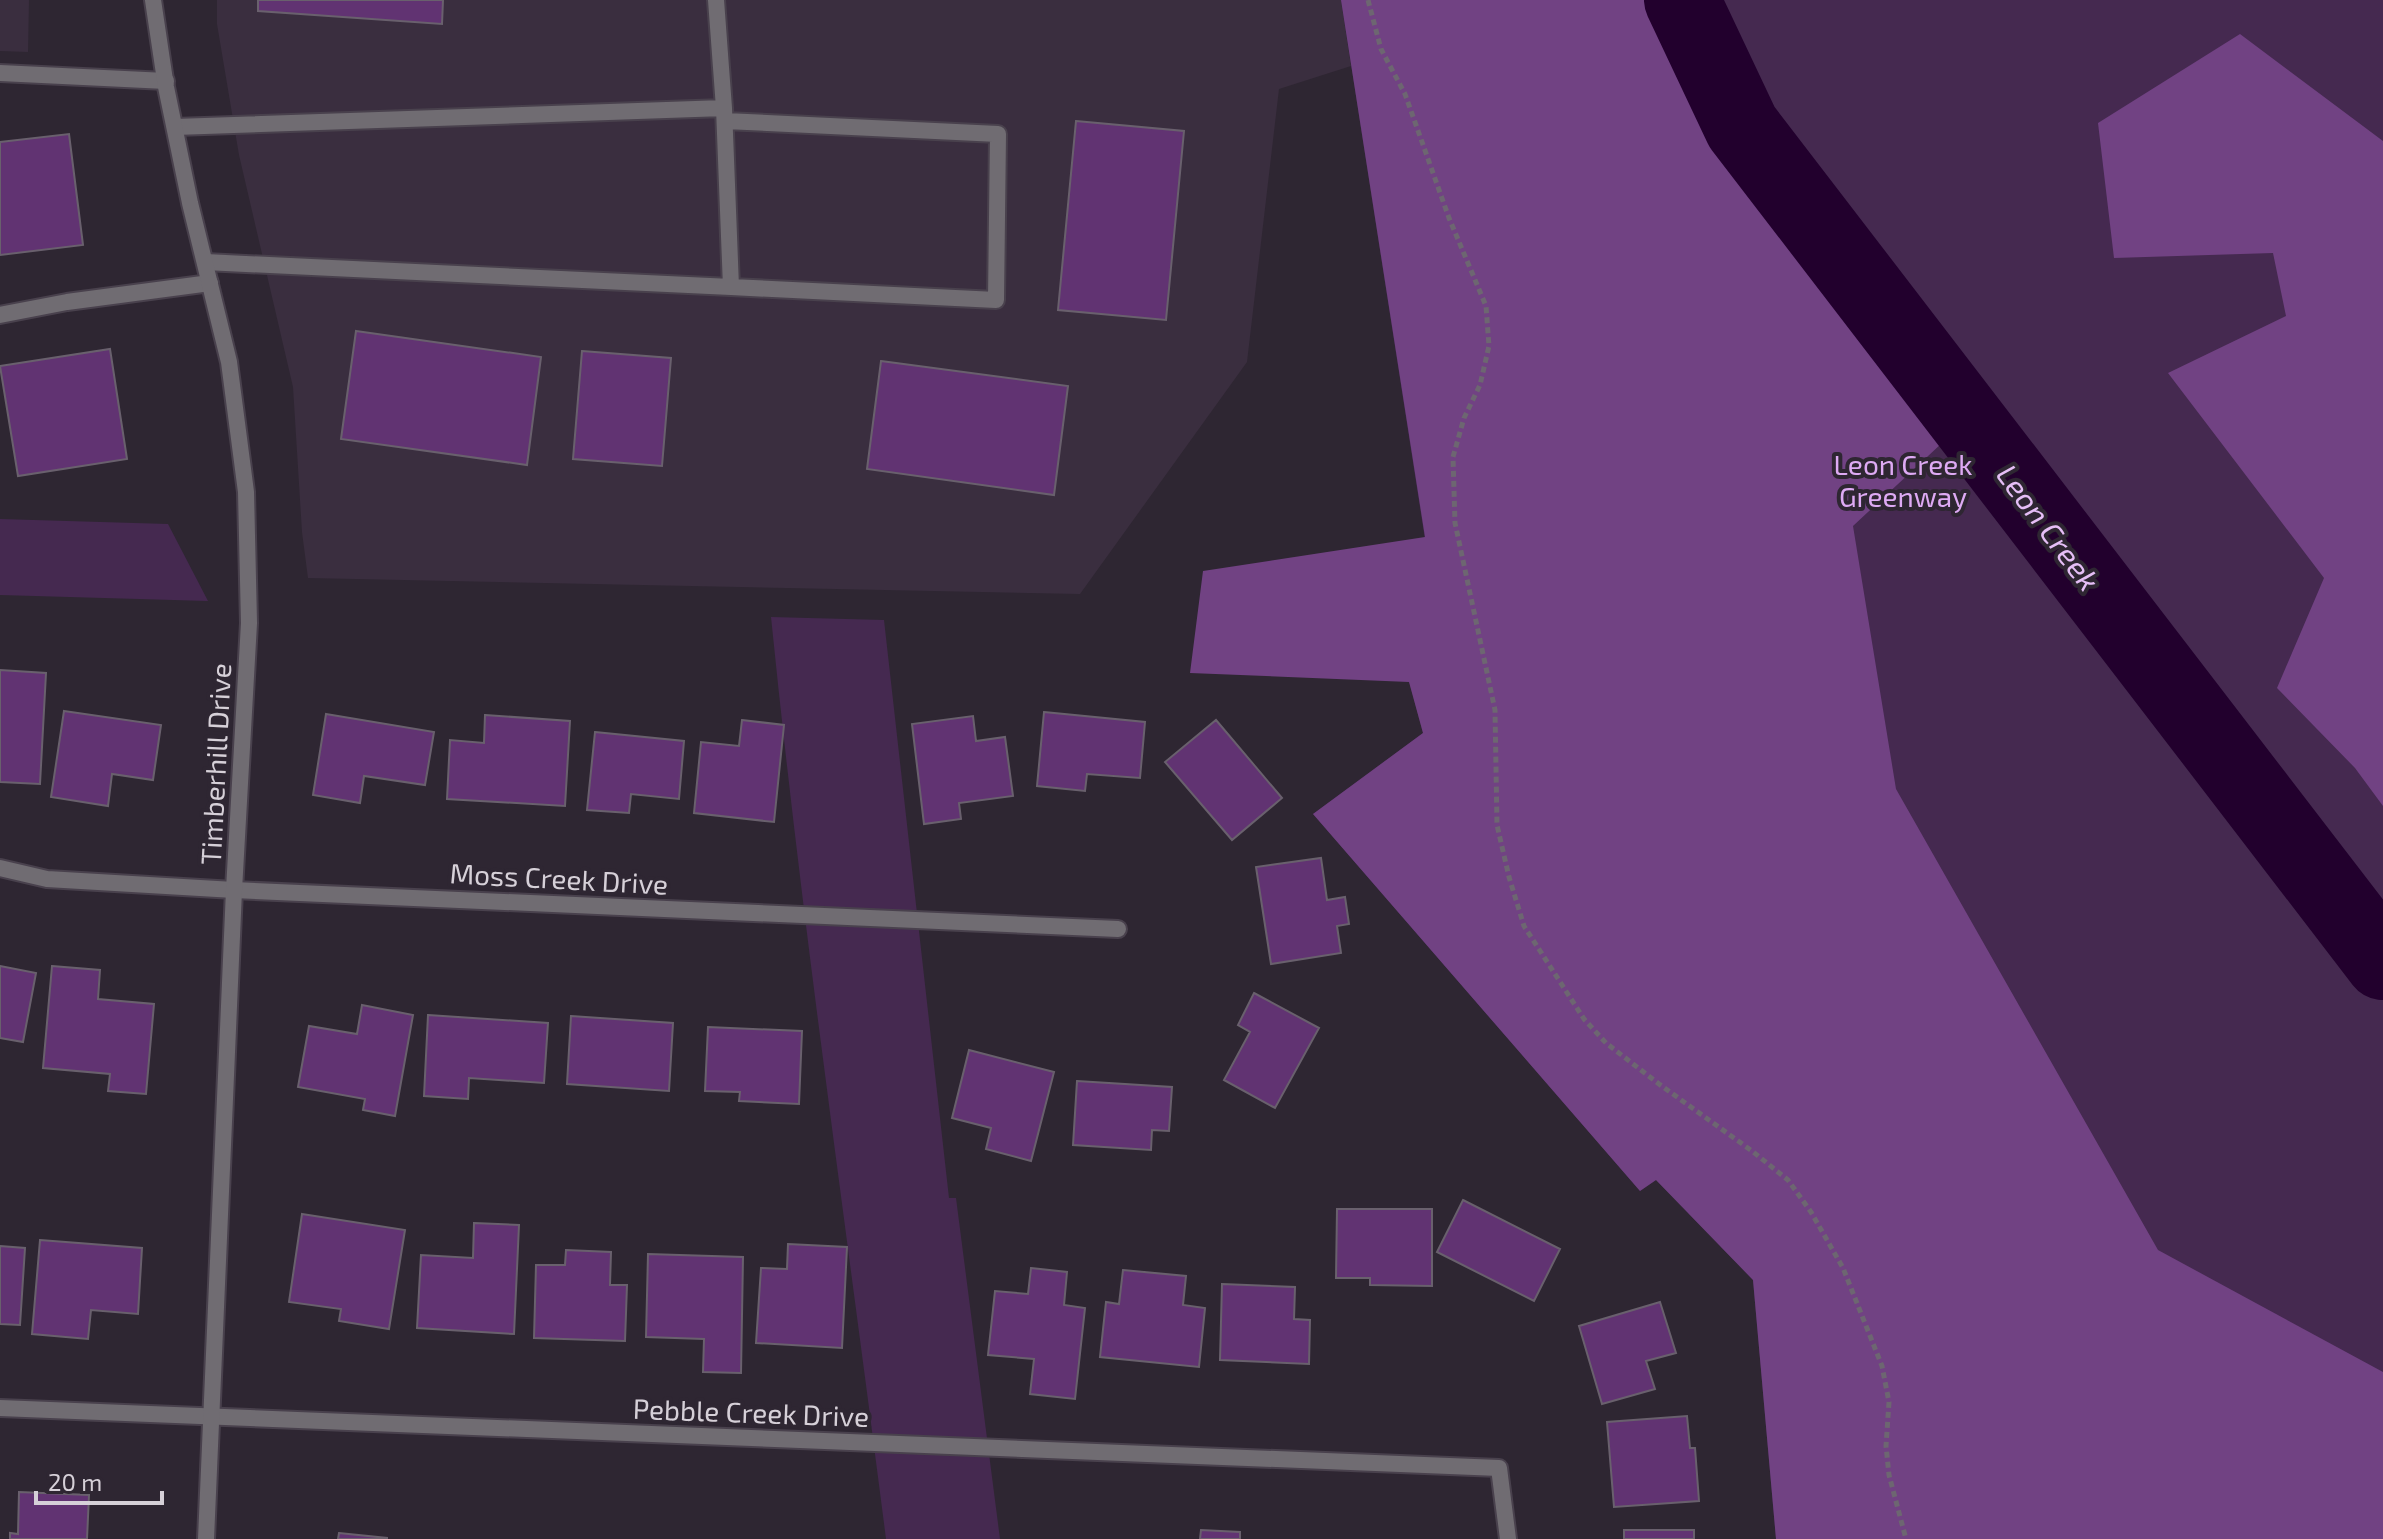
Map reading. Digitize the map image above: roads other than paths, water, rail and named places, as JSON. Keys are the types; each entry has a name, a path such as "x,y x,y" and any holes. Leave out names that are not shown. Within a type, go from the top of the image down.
{"street":[{"name":"Timberhill Drive","path":"153,0 175,127 229,362 246,492 249,623 234,890 206,1539"},
{"path":"716,0 731,287"},
{"path":"0,73 166,81"},
{"path":"175,127 724,114 998,134 996,300 205,262"},
{"path":"0,315 67,302 210,283"},
{"name":"Moss Creek Drive","path":"0,868 47,879 234,890 1118,929"},
{"name":"Pebble Creek Drive","path":"0,1408 1499,1468 1508,1539"}],"waterway":[{"name":"Leon Creek","path":"1682,0 1742,127 2383,962"}],"park label":[{"name":"Leon Creek Greenway","path":"1903,480"}]}
